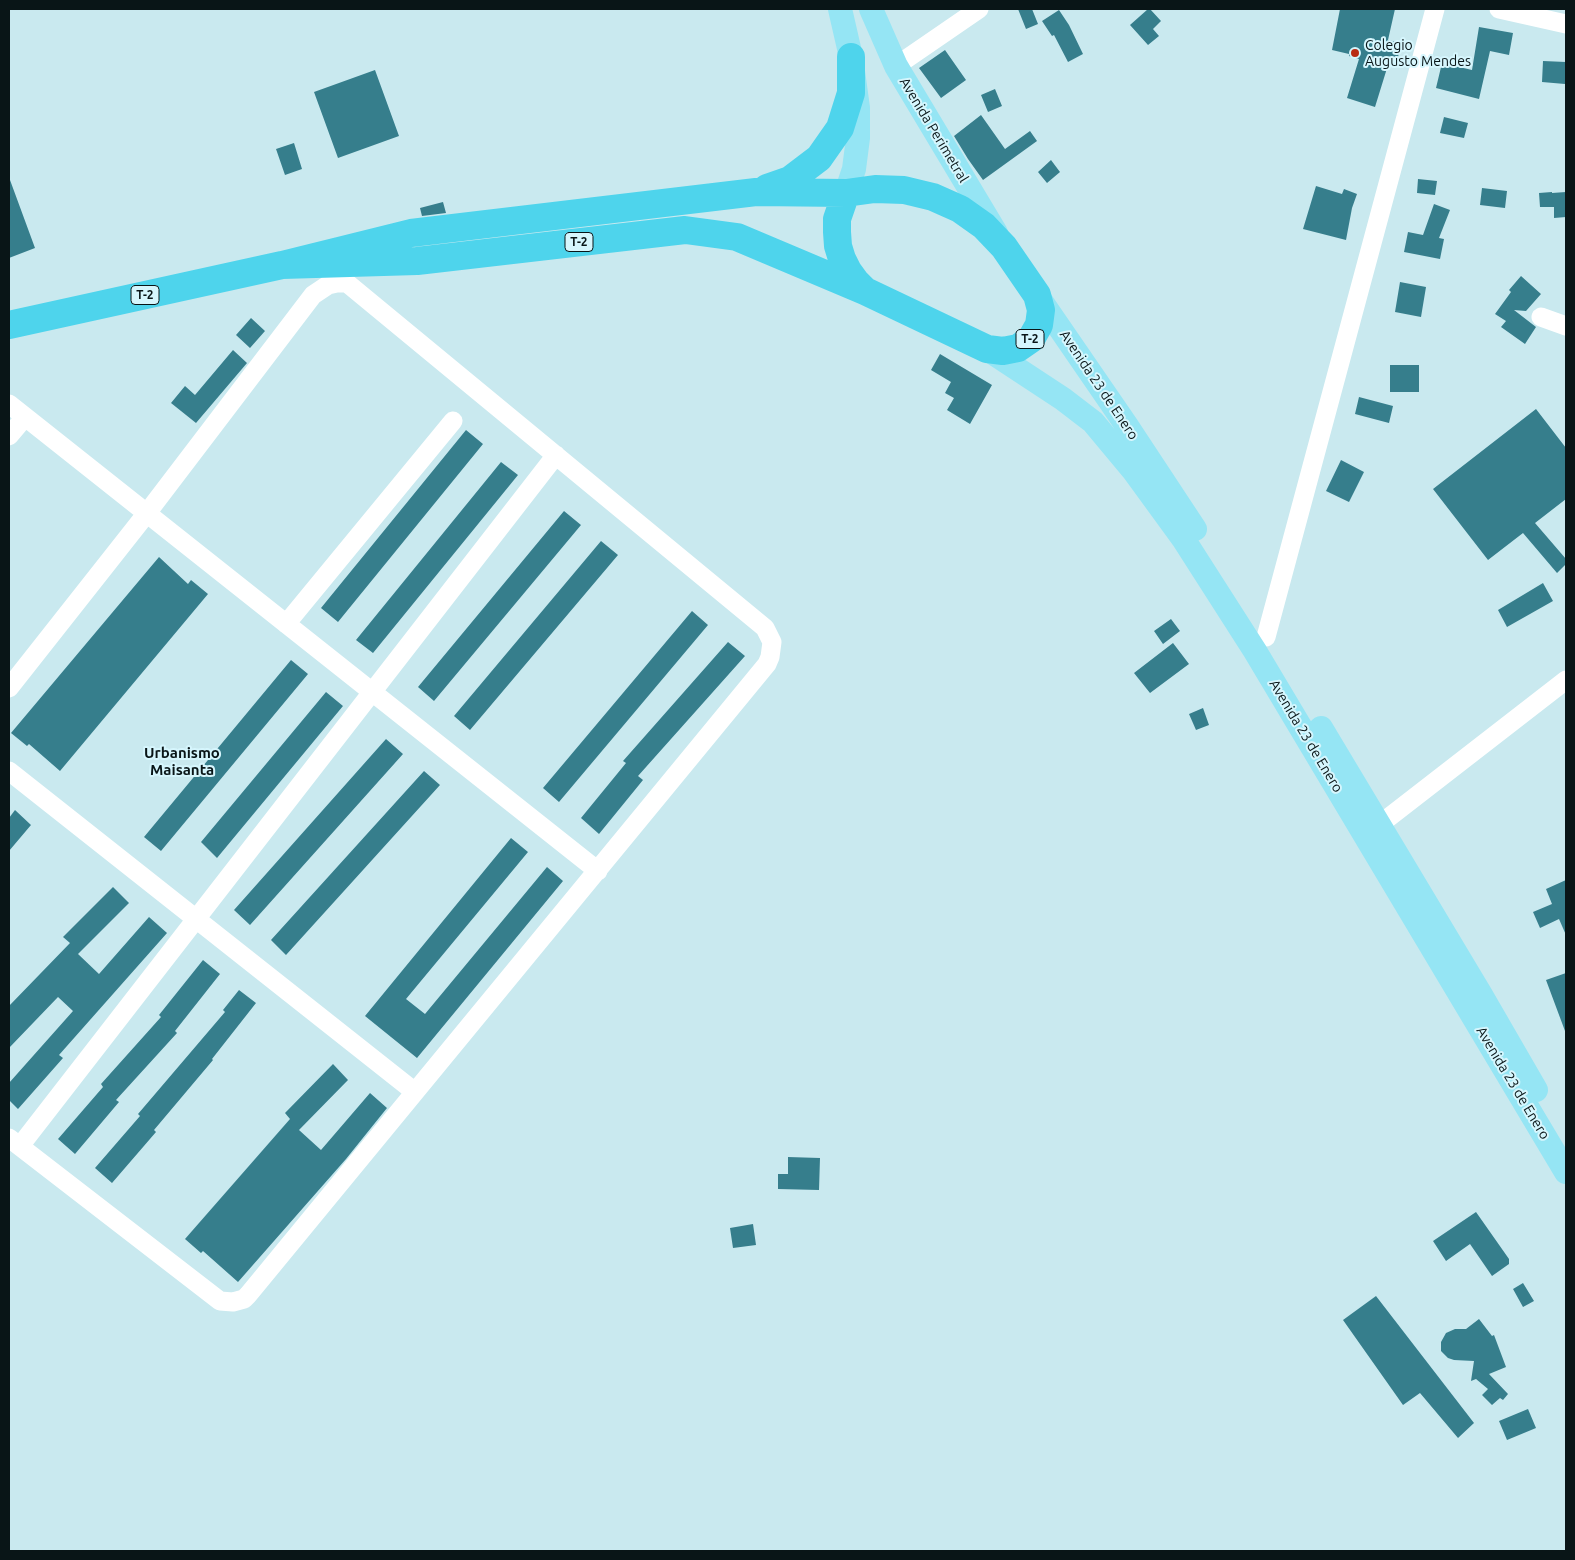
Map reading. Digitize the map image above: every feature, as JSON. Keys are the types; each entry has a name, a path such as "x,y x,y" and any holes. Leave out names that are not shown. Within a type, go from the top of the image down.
{"highway":[{"name":"T-2","path":"756,192 790,180 819,158 840,128 851,93 851,57"},
{"name":"T-2","path":"9,325 282,265 411,234 756,192 846,193 875,189 904,190 933,197 960,209 976,220 1004,247 1037,295 1041,310 1039,326 1031,339 1018,348 1010,350 987,349 866,291 737,237 686,230 416,261 282,265"},
{"name":"T-2","path":"846,193 837,219 838,246 848,271 866,291"}],"main road":[{"path":"840,9 851,57 858,108 858,138 854,169 846,193"},
{"name":"Avenida Perimetral","path":"871,9 896,66 1004,247"},
{"name":"Avenida 23 de Enero","path":"1037,295 1127,426 1266,637 1481,995 1566,1142"},
{"name":"Avenida 23 de Enero","path":"987,349 1063,399 1093,422 1134,470 1184,540 1255,651 1566,1172"}],"street":[{"path":"896,66 979,9"},
{"path":"1266,637 1434,9"},
{"path":"1499,9 1566,24"},
{"path":"9,688 147,513 313,295 337,283 347,283 556,455 765,628 769,634 772,642 767,664 244,1299 233,1302 220,1301 14,1142 196,919 556,455"},
{"path":"1541,317 1566,326"},
{"path":"9,404 598,871"},
{"path":"9,436 25,417"},
{"path":"286,624 453,421"},
{"path":"1379,825 1566,680"},
{"path":"9,771 415,1092"}],"building":[{"path":"1018,9 1032,9 1038,24 1026,29"},
{"path":"1148,9 1161,21 1153,29 1159,36 1148,45 1130,25"},
{"path":"1340,9 1395,9 1388,40 1401,43 1396,67 1388,65 1375,107 1347,98 1359,59 1349,56 1349,54 1332,50"},
{"path":"1059,10 1069,25 1083,54 1068,62 1054,35 1052,36 1042,21"},
{"path":"1479,27 1513,33 1509,55 1490,51 1479,99 1436,88 1442,63 1472,70"},
{"path":"945,50 966,80 941,98 919,68"},
{"path":"1543,61 1566,62 1565,84 1542,82"},
{"path":"375,70 399,136 338,158 314,92"},
{"path":"995,89 1002,106 988,112 981,95"},
{"path":"981,115 1005,149 1030,131 1037,141 983,180 954,136"},
{"path":"1444,117 1468,123 1464,138 1440,133"},
{"path":"294,143 302,169 285,175 276,149"},
{"path":"1051,160 1060,172 1047,183 1038,172"},
{"path":"1418,179 1437,181 1435,195 1417,193"},
{"path":"9,181 35,248 9,258"},
{"path":"1316,186 1342,194 1344,189 1357,194 1352,208 1346,240 1303,229"},
{"path":"1482,188 1507,191 1505,208 1480,205"},
{"path":"1566,192 1566,217 1554,218 1554,207 1540,207 1539,193"},
{"path":"443,202 446,213 422,216 420,208"},
{"path":"1434,204 1450,210 1439,238 1444,239 1440,259 1404,252 1408,232 1423,235"},
{"path":"1521,276 1541,294 1526,311 1514,310 1536,327 1525,344 1501,327 1506,321 1495,314 1511,292 1509,290"},
{"path":"1400,282 1426,287 1421,317 1395,312"},
{"path":"251,318 265,331 250,348 236,335"},
{"path":"233,350 247,363 196,423 171,403 185,386 195,395"},
{"path":"940,354 992,385 970,424 947,410 954,398 945,393 951,382 931,370"},
{"path":"1390,365 1419,365 1419,392 1390,392"},
{"path":"1359,397 1393,406 1389,423 1355,414"},
{"path":"1536,409 1566,448 1566,499 1535,523 1566,559 1566,564 1557,573 1523,533 1488,560 1433,489"},
{"path":"466,430 483,444 338,622 321,608"},
{"path":"1341,460 1364,472 1349,502 1326,491"},
{"path":"501,462 518,475 373,653 356,640"},
{"path":"564,511 581,525 434,701 418,687"},
{"path":"601,541 618,555 470,730 454,716"},
{"path":"159,557 188,584 191,580 208,594 60,771 29,744 27,746 11,733"},
{"path":"1543,583 1553,601 1507,627 1498,610"},
{"path":"692,611 708,625 559,802 543,788"},
{"path":"1171,619 1180,631 1163,644 1154,631"},
{"path":"728,642 745,656 638,776 643,780 599,834 581,818 626,763 623,761"},
{"path":"1173,643 1189,664 1150,693 1134,673"},
{"path":"291,660 308,674 161,851 144,837"},
{"path":"326,692 343,706 217,858 201,842"},
{"path":"1203,708 1209,725 1196,730 1189,714"},
{"path":"386,739 403,754 250,925 234,910"},
{"path":"424,771 440,785 286,955 271,940"},
{"path":"15,810 31,825 9,851 9,818"},
{"path":"511,838 528,852 406,999 425,1014 547,867 563,881 417,1058 365,1016"},
{"path":"1566,880 1566,935 1559,919 1540,928 1533,912 1552,904 1546,889"},
{"path":"113,887 129,903 78,954 99,974 149,917 167,933 59,1055 63,1058 18,1109 9,1100 9,1083 73,1011 58,997 9,1048 9,1006 70,943 63,937"},
{"path":"203,960 220,974 175,1031 177,1033 116,1100 119,1102 75,1154 58,1139 103,1087 101,1084 161,1017 159,1015"},
{"path":"1566,973 1566,1031 1565,1031 1546,980"},
{"path":"239,990 256,1003 213,1060 154,1130 156,1132 112,1183 95,1168 140,1116 138,1114 225,1012 223,1010"},
{"path":"333,1064 348,1080 299,1130 321,1150 370,1093 387,1108 346,1159 238,1282 203,1251 201,1253 185,1239 290,1119 285,1113"},
{"path":"788,1157 820,1158 819,1190 778,1189 778,1174 788,1174"},
{"path":"1476,1212 1509,1259 1509,1264 1492,1276 1470,1244 1446,1261 1433,1241"},
{"path":"753,1224 756,1245 733,1248 730,1228"},
{"path":"1523,1283 1534,1301 1523,1307 1513,1289"},
{"path":"1376,1296 1474,1423 1458,1438 1420,1393 1403,1405 1343,1320"},
{"path":"1479,1319 1492,1336 1494,1335 1506,1367 1489,1374 1508,1394 1503,1400 1500,1398 1492,1405 1482,1395 1488,1389 1476,1379 1471,1381 1474,1361 1454,1360 1448,1358 1441,1351 1441,1342 1446,1333 1455,1329 1466,1329"},
{"path":"1528,1409 1536,1428 1507,1440 1499,1421"}],"place":[{"name":"Colegio Augusto Mendes","path":"1355,53"}],"district":[{"name":"Urbanismo Maisanta","path":"182,762"}]}
